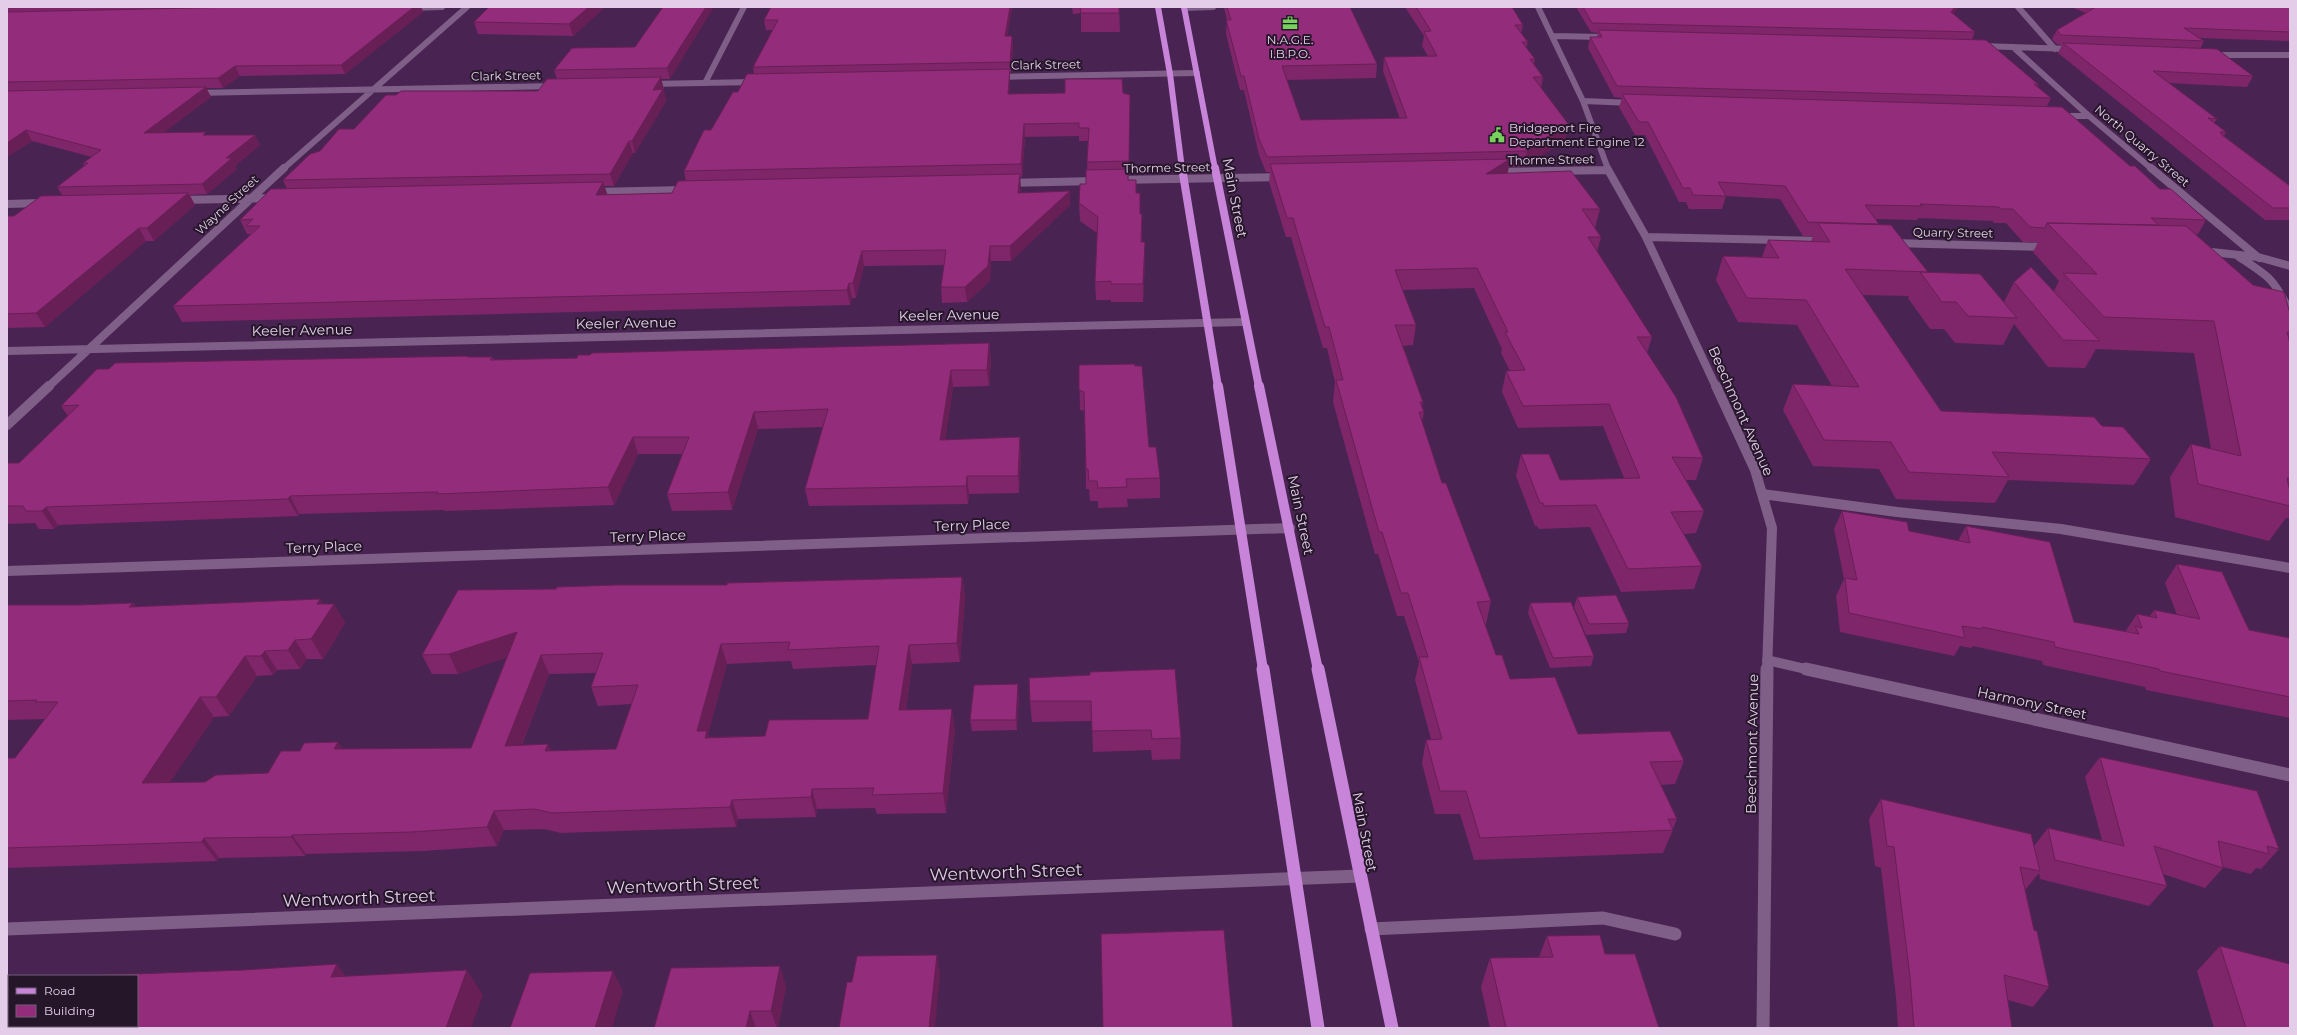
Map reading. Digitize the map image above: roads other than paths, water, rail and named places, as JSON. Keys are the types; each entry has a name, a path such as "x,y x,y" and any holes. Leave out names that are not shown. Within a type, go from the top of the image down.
{"main road":[{"path":"1158,7 1170,74 1183,179 1242,530 1318,1028"},
{"name":"Main Street","path":"1184,7 1245,322 1290,528 1392,1028"}],"street":[{"path":"403,8 442,7"},
{"name":"Wayne Street","path":"7,425 249,199 466,7"},
{"path":"705,83 744,7"},
{"path":"1184,7 1213,7"},
{"name":"Beechmont Avenue","path":"1538,7 1583,102 1608,170 1646,237 1755,470 1772,528 1767,660 1763,1028"},
{"path":"2018,7 2055,49"},
{"path":"1553,36 1609,37"},
{"path":"1973,46 2078,50"},
{"name":"North Quarry Street","path":"2013,47 2089,116 2258,258"},
{"path":"2203,55 2290,55"},
{"name":"Clark Street","path":"989,78 1197,73"},
{"path":"642,84 760,82"},
{"name":"Clark Street","path":"190,93 563,86"},
{"path":"1583,102 1638,103"},
{"path":"2050,115 2089,116"},
{"name":"Thorme Street","path":"1488,172 1608,170"},
{"name":"Thorme Street","path":"1000,183 1289,177"},
{"path":"585,192 697,190"},
{"path":"171,200 281,198"},
{"path":"7,204 54,203"},
{"path":"1646,237 1829,242"},
{"name":"Quarry Street","path":"1885,243 2060,248"},
{"path":"2196,251 2235,254 2290,266"},
{"path":"2235,254 2266,274 2277,285 2290,312"},
{"name":"Keeler Avenue","path":"7,351 1245,322"},
{"path":"1762,494 1897,512 2061,529 2290,568"},
{"name":"Terry Place","path":"7,571 1290,528"},
{"name":"Harmony Street","path":"1767,660 2290,775"},
{"name":"Wentworth Street","path":"7,930 1360,876"},
{"path":"1371,929 1603,918 1675,934"}],"place":[{"name":"N.A.G.E. I.B.P.O.","path":"1290,23"},
{"name":"Bridgeport Fire Department Engine 12","path":"1497,135"}]}
